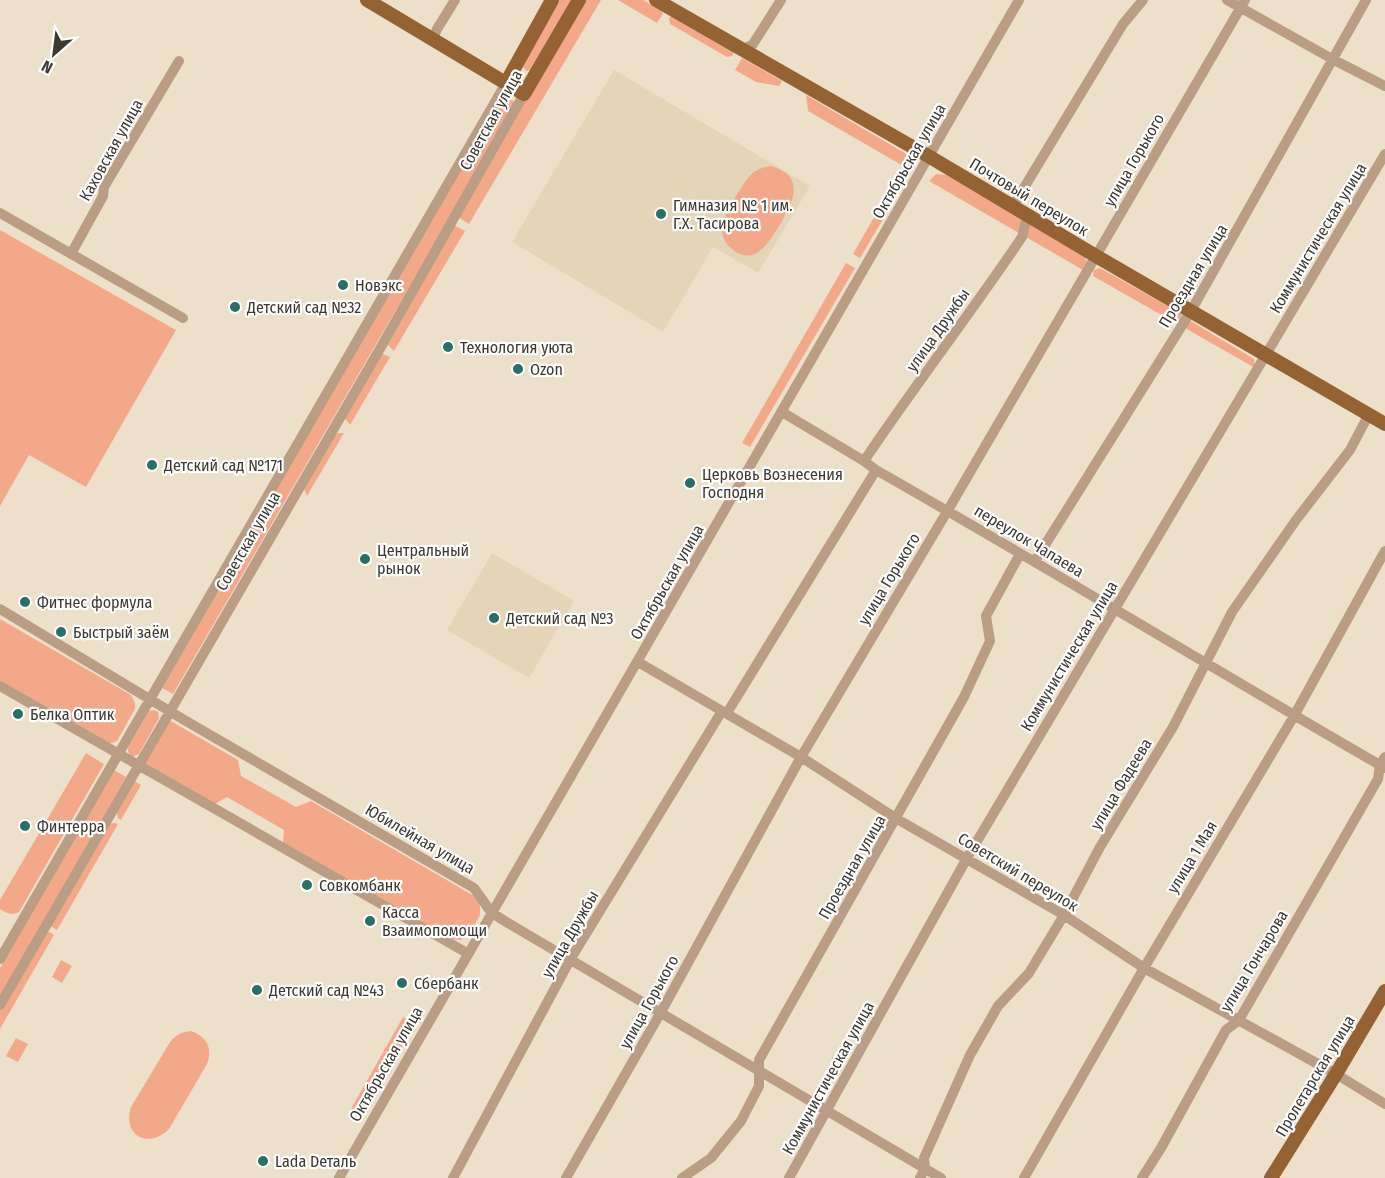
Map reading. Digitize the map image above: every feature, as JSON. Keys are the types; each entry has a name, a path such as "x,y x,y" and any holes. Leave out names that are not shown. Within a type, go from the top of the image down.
{"main road":[{"path":"367,0 524,94"},
{"name":"Советская улица","path":"506,83 552,0"},
{"name":"Советская улица","path":"524,94 579,0"},
{"name":"Почтовый переулок","path":"656,0 1028,213 1096,256 1385,424"},
{"name":"Пролетарская улица","path":"1271,1178 1385,991"}],"street":[{"path":"433,39 455,0"},
{"path":"744,49 753,44 781,0"},
{"name":"Октябрьская улица","path":"344,1176 467,953 638,662 1019,0"},
{"path":"1013,206 1123,24 1143,0"},
{"path":"1227,0 1243,4 1334,60 1385,86"},
{"name":"Проездная улица","path":"1035,561 1191,311 1366,0"},
{"name":"улица Горького","path":"566,1178 661,1012 801,757 1243,4"},
{"name":"Каховская улица","path":"71,254 103,196 104,187 179,61"},
{"name":"Советская улица","path":"0,959 506,83"},
{"name":"Советская улица","path":"0,1005 524,94"},
{"name":"Коммунистическая улица","path":"789,1178 967,858 1385,154"},
{"path":"0,213 183,318"},
{"name":"улица Дружбы","path":"864,461 1022,237 1028,213"},
{"name":"переулок Чапаева","path":"782,412 876,470 1035,561 1294,716 1383,763"},
{"name":"улица Фадеева","path":"922,1174 924,1158 969,1055 998,1006 1029,972 1064,915 1100,847 1173,727 1204,663 1233,612 1303,511 1350,450 1369,414"},
{"name":"улица Дружбы","path":"453,1178 570,960 876,470"},
{"name":"улица 1 Мая","path":"1024,1178 1144,968 1294,716 1385,551"},
{"name":"Проездная улица","path":"682,1178 711,1158 741,1121 759,1086 759,1060 964,698 990,641 986,616 1020,554"},
{"name":"Юбилейная улица","path":"0,609 169,711 474,888 491,912 827,1111 922,1174 941,1178"},
{"name":"Советский переулок","path":"638,662 801,757 897,819 1064,915 1144,968 1336,1074 1385,1104"},
{"path":"0,686 467,953"},
{"name":"улица Гончарова","path":"1142,1178 1226,1030 1239,1020 1378,779 1383,763"}],"shaded area":[{"path":"556,0 573,0 531,70 526,71 522,65"},
{"path":"584,0 601,0 469,224 458,217"},
{"path":"618,0 643,0 662,11 663,14 657,23"},
{"path":"672,15 734,53 727,57 670,24 669,18"},
{"path":"742,58 782,81 779,86 756,82 735,70"},
{"name":"Гимназия № 1 им. Г.Х. Тасирова","path":"614,70 810,186 758,273 713,247 663,332 512,242"},
{"path":"806,95 913,158 915,162 912,171 808,111"},
{"path":"504,97 514,102 513,108 173,694 162,688 501,99"},
{"path":"771,166 788,176 794,189 793,196 782,221 761,250 748,256 740,254 724,239 723,222 750,176 758,170"},
{"path":"901,170 909,175 860,258 853,254"},
{"path":"936,174 947,175 1084,256 1087,261 1083,270 929,181"},
{"path":"454,225 465,231 394,351 388,345"},
{"path":"0,230 176,330 86,487 29,455 0,506"},
{"path":"846,263 855,268 750,447 742,443"},
{"path":"1100,268 1182,314 1179,325 1093,276 1094,270"},
{"path":"1189,320 1254,359 1255,368 1185,328"},
{"path":"380,353 390,357 350,425 343,416"},
{"path":"333,433 344,433 307,496 303,486"},
{"path":"492,553 574,601 529,678 447,630"},
{"path":"0,619 131,695 135,709 117,741 109,744 0,683"},
{"path":"149,711 158,712 159,718 139,754 132,757 128,748"},
{"path":"169,720 238,760 241,776 296,807 311,801 474,896 480,905 480,915 468,936 460,940 451,939 283,843 284,830 227,797 215,804 144,763"},
{"path":"86,753 104,764 19,912 11,914 5,912 0,909 0,900"},
{"path":"114,770 126,777 0,998 0,968"},
{"path":"131,779 141,785 121,820 116,810"},
{"path":"106,824 118,824 57,930 50,926"},
{"path":"50,932 54,935 0,1029 0,1011 44,933"},
{"path":"61,960 72,966 62,983 52,977"},
{"path":"403,1017 415,1024 362,1115 351,1109"},
{"path":"191,1031 201,1036 209,1048 207,1064 169,1129 161,1135 145,1139 134,1132 130,1125 131,1107 170,1042 179,1034"},
{"path":"16,1038 28,1044 18,1062 6,1056"}],"place":[{"name":"Гимназия № 1 им. Г.Х. Тасирова","path":"661,214"},
{"name":"Новэкс","path":"343,285"},
{"name":"Детский сад №32","path":"235,307"},
{"name":"Технология уюта","path":"448,347"},
{"name":"Ozon","path":"518,369"},
{"name":"Детский сад №171","path":"152,465"},
{"name":"Церковь Вознесения Господня","path":"690,483"},
{"name":"Центральный рынок","path":"365,559"},
{"name":"Фитнес формула","path":"25,602"},
{"name":"Детский сад №3","path":"494,618"},
{"name":"Быстрый заём","path":"61,632"},
{"name":"Белка Оптик","path":"18,714"},
{"name":"Финтерра","path":"25,826"},
{"name":"Совкомбанк","path":"307,885"},
{"name":"Касса Взаимопомощи","path":"370,921"},
{"name":"Сбербанк","path":"402,983"},
{"name":"Детский сад №43","path":"257,990"},
{"name":"Lada Dеталь","path":"263,1161"}]}
